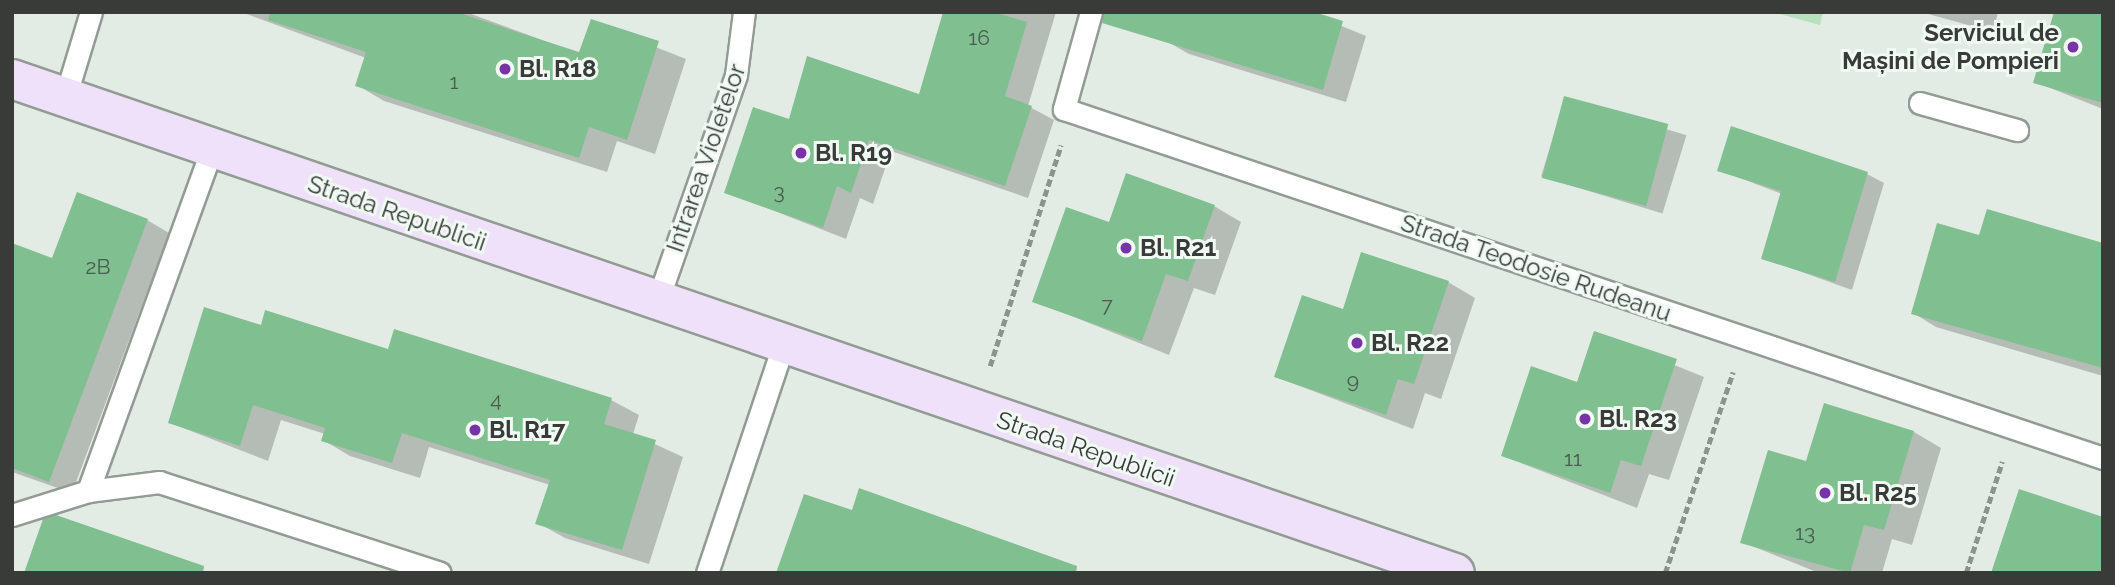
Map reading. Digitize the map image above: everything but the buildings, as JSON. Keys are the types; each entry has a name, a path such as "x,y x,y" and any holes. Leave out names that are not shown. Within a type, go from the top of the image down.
{"main road":[{"name":"Strada Republicii","path":"12,79 975,412 1386,562 1455,573"}],"lane":[{"path":"65,98 91,12"},
{"name":"Intrarea Violetelor","path":"657,302 736,75 744,12"},
{"path":"1064,109 1091,12"},
{"path":"1920,103 2017,130"},
{"name":"Strada Teodosie Rudeanu","path":"1064,109 2103,458"},
{"path":"88,491 212,149"},
{"path":"707,573 783,346"},
{"path":"12,515 88,491 159,482 440,573"}],"path":[{"path":"975,412 1059,158 1064,109"},
{"path":"1665,573 1745,338"},
{"path":"1966,573 2013,428"}],"green space":[{"path":"1773,12 1823,12 1820,25"}],"place":[{"name":"Serviciul de Mașini de Pompieri","path":"2073,47"},
{"name":"Bl. R18","path":"505,69"},
{"name":"Bl. R19","path":"801,153"},
{"name":"Bl. R21","path":"1126,248"},
{"name":"Bl. R22","path":"1357,343"},
{"name":"Bl. R23","path":"1585,419"},
{"name":"Bl. R17","path":"475,430"},
{"name":"Bl. R25","path":"1825,493"}]}
